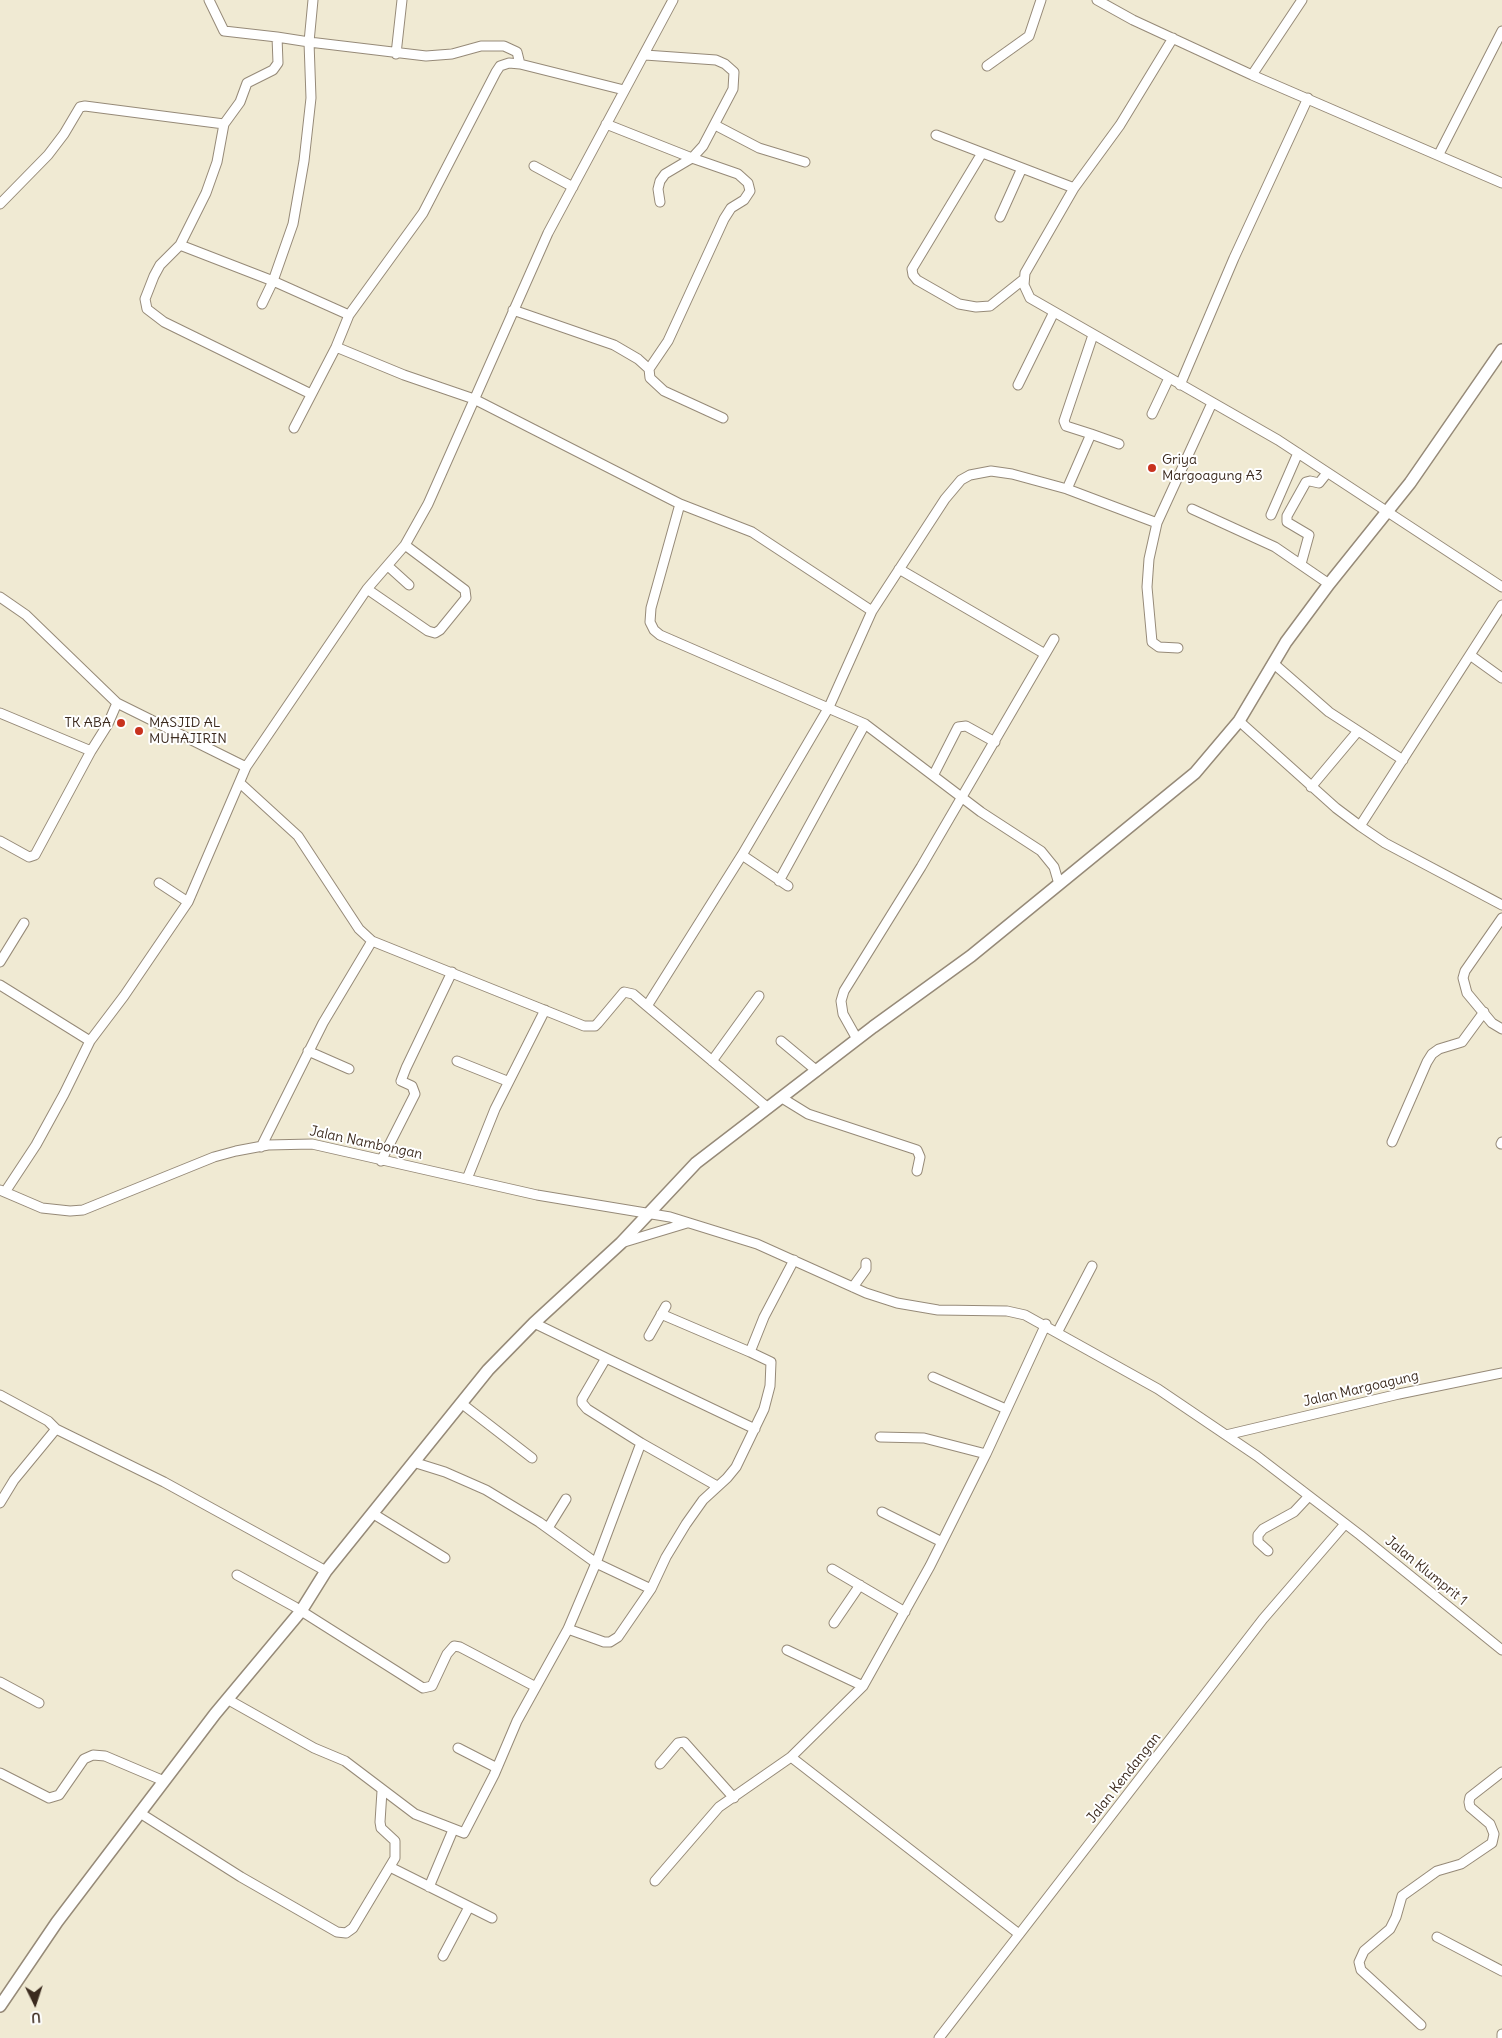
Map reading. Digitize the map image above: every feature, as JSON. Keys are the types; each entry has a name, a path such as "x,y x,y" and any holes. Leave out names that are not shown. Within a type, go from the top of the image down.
{"street":[{"path":"209,0 224,31 396,54 440,56 468,48 492,45 509,47 516,52 520,64"},
{"path":"262,304 273,282 293,224 304,162 311,98 309,42 313,0"},
{"path":"396,54 402,0"},
{"path":"2,1191 36,1146 90,1041 124,996 188,902 240,784 246,766 367,589 405,545 428,504 548,234 673,0"},
{"path":"987,66 1029,36 1041,0"},
{"path":"1097,0 1252,75 1439,154 1502,183"},
{"path":"1252,75 1300,4 1290,0"},
{"path":"1439,154 1502,32"},
{"path":"277,37 277,66 247,83 240,102 224,124 217,162 206,193 180,245 164,261 154,276 145,299 146,309 164,322 311,394"},
{"path":"982,153 912,269 913,275 917,280 959,304 976,307 990,306 1024,279 1074,188 1120,125 1173,38"},
{"path":"645,55 716,60 725,64 734,72 733,89 703,146 692,158 665,174 660,181 658,188 660,202"},
{"path":"294,428 336,346 349,315 423,213 500,66 509,63 520,64 624,90"},
{"path":"1180,384 1234,258 1308,98"},
{"path":"0,204 48,155 64,134 80,107 85,106 224,124"},
{"path":"606,124 738,174 748,183 750,191 744,200 731,208 724,219 668,341 649,369 650,378 664,392 724,418"},
{"path":"715,125 759,148 805,162"},
{"path":"936,135 1074,188"},
{"path":"534,166 573,187"},
{"path":"1000,217 1022,168"},
{"path":"180,245 349,315"},
{"path":"1024,279 1025,289 1030,298 1298,453 1386,513 1502,587"},
{"path":"513,310 614,345 638,359 649,369"},
{"path":"1018,385 1054,312"},
{"path":"1093,335 1064,421 1066,426 1119,444"},
{"path":"336,346 404,375 474,399 680,504 752,532 872,611"},
{"path":"0,2006 57,1922 140,1812 227,1699 300,1611 326,1571 488,1370 534,1323 621,1243 648,1212 696,1164 857,1039 971,956 1060,879 1195,773 1239,721 1273,663 1329,584 1410,483 1502,350"},
{"path":"1152,414 1169,378"},
{"path":"1178,648 1155,645 1150,634 1147,588 1150,547 1157,523 1212,403"},
{"path":"1067,489 1091,434"},
{"path":"1271,515 1298,453"},
{"path":"647,1006 742,855 829,707 872,611 945,499 960,480 970,475 991,471 1012,474 1067,489 1157,523"},
{"path":"1301,564 1309,535 1287,522 1287,516 1306,482 1310,480 1319,483 1327,473"},
{"path":"680,504 651,608 650,622 654,630 660,635 865,724 934,774 981,812 1041,851 1051,861 1060,879"},
{"path":"1192,510 1262,540 1329,584"},
{"path":"367,589 428,631 435,633 440,630 466,598 465,590 405,545"},
{"path":"388,566 408,584"},
{"path":"899,569 1046,654"},
{"path":"0,597 26,615 117,703 246,766"},
{"path":"1360,826 1502,605"},
{"path":"857,1039 843,1014 841,1000 844,991 963,796 1054,638"},
{"path":"1470,655 1502,678"},
{"path":"1273,663 1324,708 1403,760"},
{"path":"0,841 29,857 34,855 91,751 108,724 117,703"},
{"path":"0,713 91,751"},
{"path":"1239,721 1312,787 1360,826 1386,843 1502,905"},
{"path":"779,881 865,724"},
{"path":"934,774 960,726 966,726 994,742"},
{"path":"1312,787 1358,731"},
{"path":"240,784 298,836 359,929 372,941 590,1027 598,1024 624,992 633,994 768,1108"},
{"path":"742,855 788,886"},
{"path":"159,883 188,902"},
{"path":"1502,918 1465,971 1463,978 1467,992 1492,1023 1502,1028"},
{"path":"0,962 24,923"},
{"path":"261,1147 308,1051 372,941"},
{"path":"381,1161 415,1094 414,1088 402,1081 406,1068 452,972"},
{"path":"0,985 90,1041"},
{"path":"712,1061 759,996"},
{"path":"468,1178 507,1081 545,1010"},
{"path":"1392,1142 1426,1062 1439,1048 1462,1042 1484,1012"},
{"path":"781,1042 817,1071"},
{"path":"308,1051 349,1069"},
{"path":"457,1062 507,1081"},
{"path":"782,1098 808,1114 917,1150 920,1157 917,1171"},
{"name":"Jalan Nambongan","path":"2,1191 42,1208 57,1211 83,1210 214,1157 261,1147 312,1144 537,1195 648,1212 757,1244 890,1301 920,1308 1007,1311 1026,1315 1046,1324"},
{"path":"621,1243 687,1223"},
{"path":"750,1352 764,1317 794,1260"},
{"path":"854,1287 866,1269 866,1263"},
{"path":"1058,1331 1092,1266"},
{"path":"568,1629 591,1639 604,1642 614,1640 623,1633 651,1589 666,1557 686,1524 703,1500 733,1473 764,1409 770,1386 772,1363 663,1310 649,1336"},
{"path":"534,1323 755,1430"},
{"path":"655,1881 719,1807 791,1757 863,1686 942,1542 986,1454 1046,1324"},
{"name":"Jalan Klumprit 1","path":"1046,1324 1158,1389 1257,1456 1502,1650"},
{"path":"606,1358 582,1403 587,1409 641,1443 717,1486"},
{"name":"Jalan Margoagung","path":"1226,1435 1399,1394 1502,1373"},
{"path":"933,1377 1006,1409"},
{"path":"0,1395 48,1421 56,1429 164,1482 326,1571"},
{"path":"461,1403 532,1458"},
{"path":"0,1503 14,1480 56,1429"},
{"path":"880,1437 924,1438 986,1454"},
{"path":"227,1699 314,1748 345,1761 382,1791 415,1814 464,1833 497,1768 517,1721 568,1629 596,1563 641,1443"},
{"path":"413,1462 444,1472 486,1490 548,1528 596,1563 651,1589"},
{"path":"1268,1551 1258,1542 1258,1535 1263,1529 1294,1512 1309,1496"},
{"path":"548,1528 566,1499"},
{"path":"882,1512 942,1542"},
{"path":"372,1513 445,1558"},
{"name":"Jalan Kendangan","path":"939,2038 1262,1619 1345,1524"},
{"path":"832,1569 905,1612"},
{"path":"237,1575 300,1611 423,1688 432,1686 447,1654 454,1646 460,1647 536,1687"},
{"path":"834,1623 860,1585"},
{"path":"787,1650 863,1686"},
{"path":"0,1682 39,1703"},
{"path":"660,1764 678,1743 684,1742 734,1798"},
{"path":"458,1748 497,1768"},
{"path":"0,1773 50,1798 59,1794 84,1759 93,1755 105,1756 164,1781"},
{"path":"791,1757 1019,1934"},
{"path":"1421,2025 1361,1970 1359,1962 1364,1951 1390,1929 1396,1918 1402,1896 1437,1871 1461,1864 1492,1843 1494,1834 1490,1824 1470,1808 1469,1802 1470,1797 1502,1772"},
{"path":"140,1812 241,1877 337,1932 346,1932 353,1928 396,1858 397,1847 395,1841 381,1828 382,1791"},
{"path":"429,1887 453,1830"},
{"path":"390,1867 492,1918"},
{"path":"443,1956 469,1907"},
{"path":"1437,1937 1502,1971"}],"place":[{"name":"Griya Margoagung A3","path":"1152,468"},
{"name":"TK ABA","path":"121,723"},
{"name":"MASJID AL MUHAJIRIN","path":"139,731"}]}
